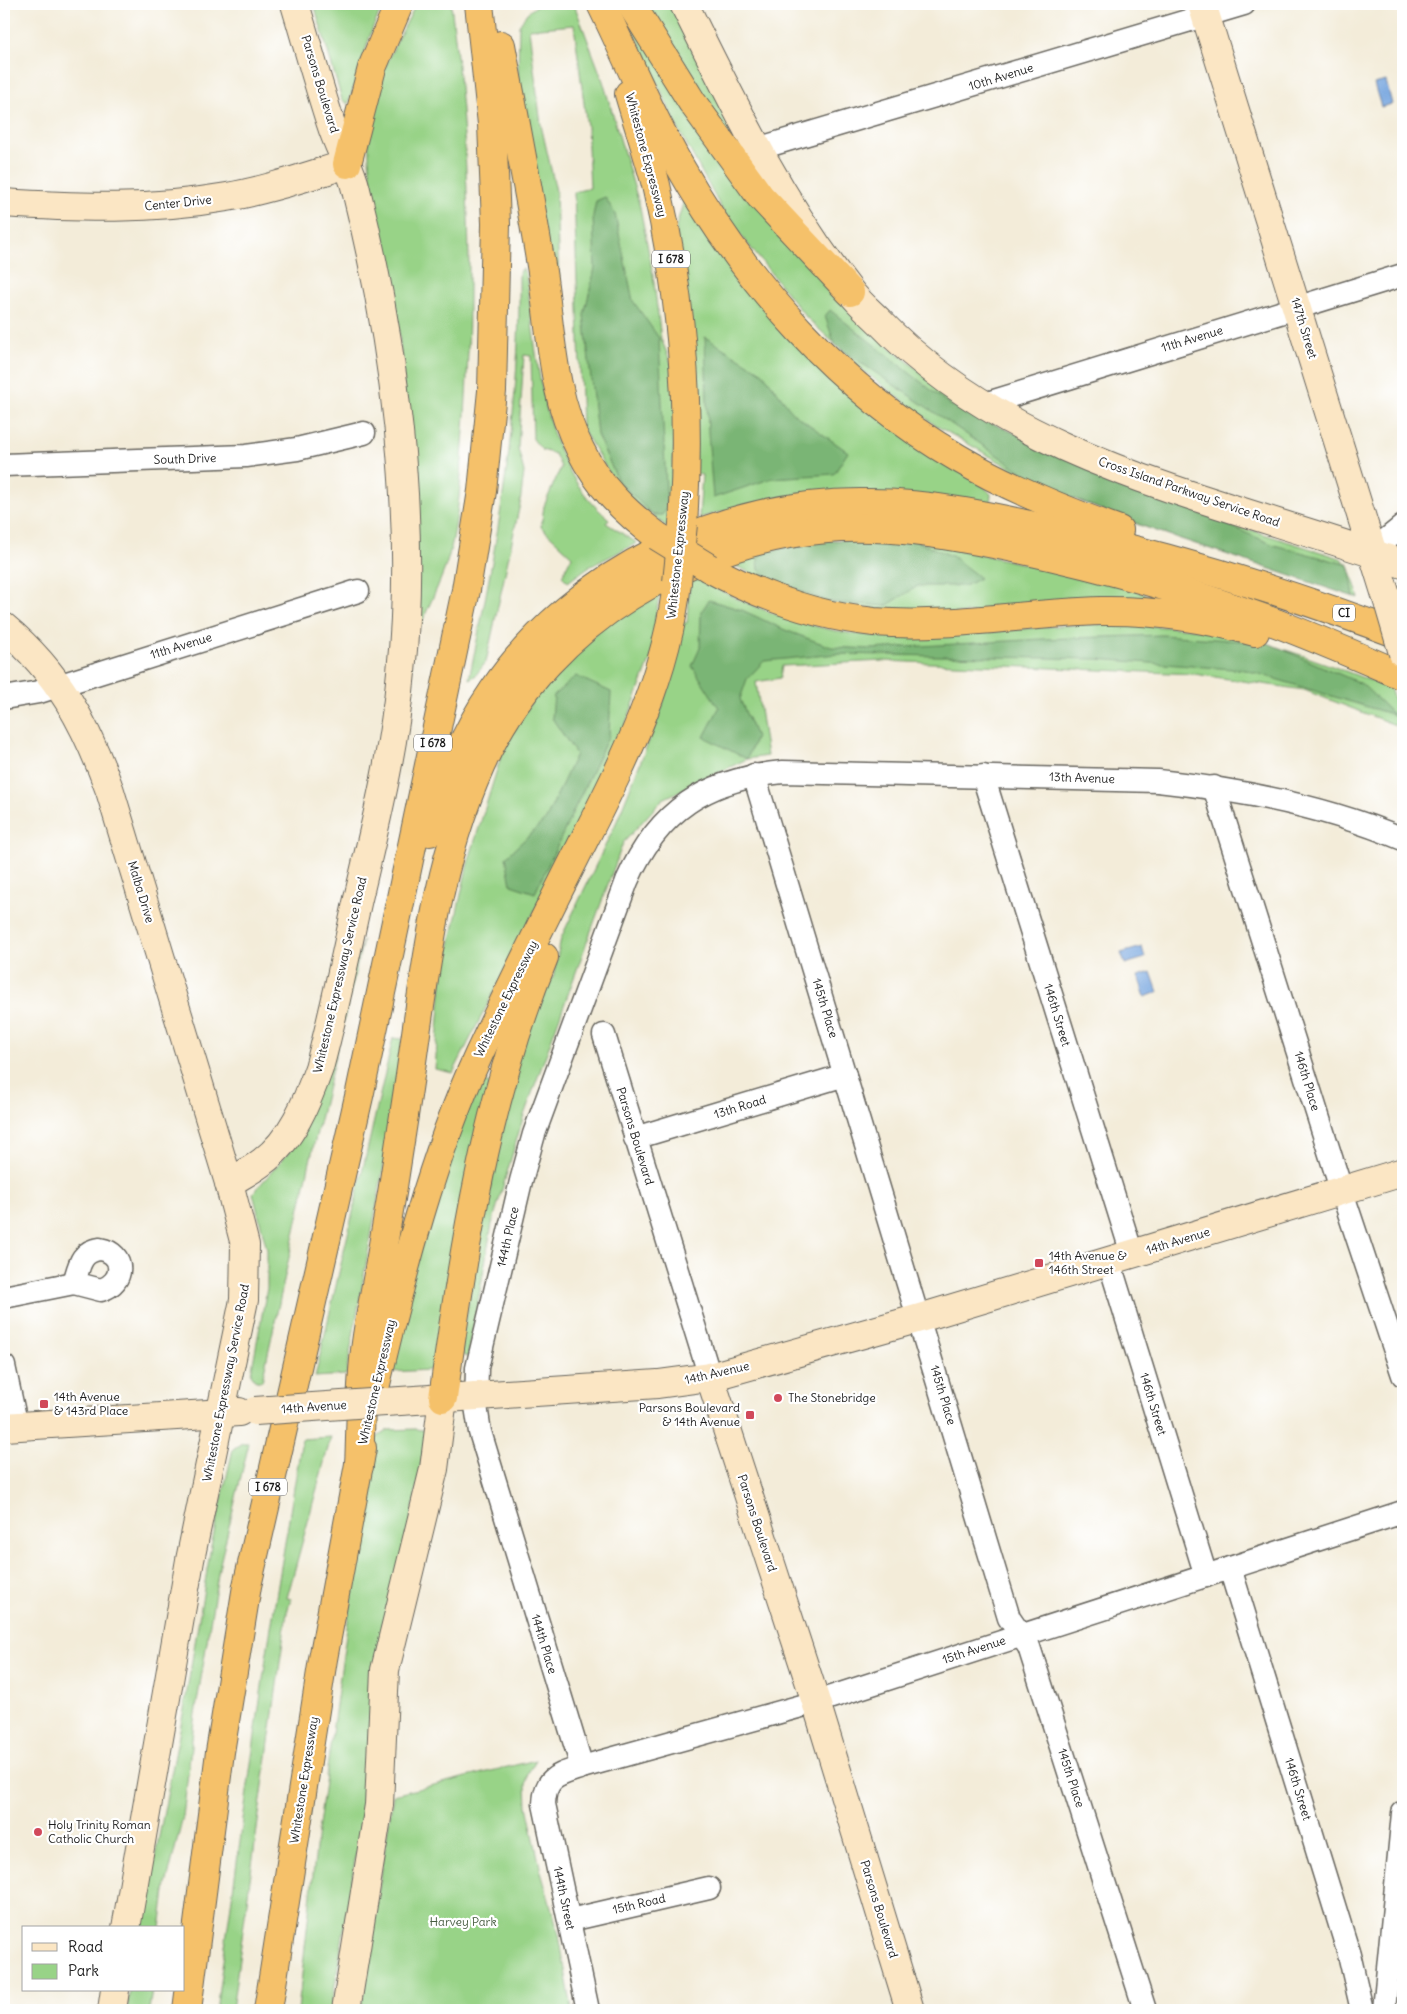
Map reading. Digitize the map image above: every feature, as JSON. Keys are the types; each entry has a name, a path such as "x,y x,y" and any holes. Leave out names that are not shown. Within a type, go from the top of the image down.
{"highway":[{"path":"347,164 372,68 399,4"},
{"name":"I 678","path":"187,2010 224,1719 247,1586 360,1092 467,582 486,457 492,383 496,224 492,124 479,4"},
{"path":"494,4 534,224 559,384 567,418 579,449 602,485 626,511 657,536 709,568 786,603 847,618 924,623 1101,611 1160,614 1227,625 1400,667"},
{"path":"600,4 670,148 710,215 770,296 813,345 855,384 920,434 956,457 1014,488 1067,511 1284,592"},
{"name":"Whitestone Expressway","path":"268,2010 323,1659 359,1466 409,1251 460,1101 502,1005 622,765 642,719 659,672 671,624 678,582 683,524 686,413 680,324 672,267 646,151 622,69 600,4"},
{"path":"631,4 692,102 760,196 850,292"},
{"path":"360,1092 434,817 453,766 475,719 504,675 545,629 605,581 654,552 709,529 771,512 819,504 892,504 966,513 1097,540 1192,564 1284,592"},
{"path":"359,1466 366,1344 398,1162 425,964 449,859 480,767 502,724 548,662 595,620 661,578 722,550 760,539 805,531 841,528 886,528 997,544 1088,565 1158,584 1400,667"},
{"name":"CI","path":"1284,592 1403,636"},
{"path":"443,1398 469,1235 505,1066 534,981 622,765"},
{"path":"185,1971 203,1887"},
{"path":"176,2010 180,1992"}],"street":[{"name":"Parsons Boulevard","path":"295,4 332,125 347,164"},
{"path":"684,4 757,150 789,202 850,292 895,338 935,373 981,405"},
{"name":"10th Avenue","path":"757,150 1204,9 1244,4"},
{"name":"147th Street","path":"1204,9 1298,306 1371,552 1389,605 1400,667"},
{"name":"Center Drive","path":"4,203 107,209 188,203 256,191 347,164"},
{"name":"Whitestone Expressway Service Road","path":"126,1926 190,1560 246,1285 245,1245 229,1183 261,1163 280,1146 302,1109 319,1068 382,796 392,743 402,671 406,560 403,493 394,395 381,304 356,190 347,164"},
{"name":"11th Avenue","path":"981,405 1403,275"},
{"name":"Cross Island Parkway Service Road","path":"981,405 1040,435 1093,458 1198,497 1403,564"},
{"name":"South Drive","path":"4,465 246,456 297,449 364,433"},
{"path":"1371,552 1403,526"},
{"name":"11th Avenue","path":"4,698 30,694 60,685 358,591"},
{"name":"Malba Drive","path":"4,627 36,657 60,685 85,728 110,791 229,1183"},
{"name":"13th Avenue","path":"754,775 784,772 1158,781 1214,787 1284,800 1326,811 1403,839"},
{"name":"145th Place","path":"754,775 920,1318 1009,1618 1029,1647 1145,2010"},
{"name":"144th Place","path":"582,1767 480,1432 476,1396 478,1368 529,1150 557,1067 637,859 652,836 686,803 710,790 754,775"},
{"name":"146th Street","path":"983,776 1121,1258 1206,1576"},
{"name":"146th Place","path":"1214,787 1342,1192 1403,1375"},
{"name":"Parsons Boulevard","path":"604,1035 710,1377 816,1702 910,2010"},
{"name":"13th Road","path":"636,1138 845,1075"},
{"name":"14th Avenue","path":"10,1427 681,1382 710,1377 920,1318 1403,1172"},
{"path":"4,1297 74,1283"},
{"path":"4,1366 10,1427"},
{"path":"346,2010 379,1805 385,1670 434,1469 443,1398"},
{"name":"15th Avenue","path":"546,1785 560,1774 816,1702 1020,1634 1403,1512"},
{"name":"146th Street","path":"1230,1568 1349,1954 1362,2010"},
{"name":"144th Street","path":"546,1785 544,1804 588,2010"},
{"path":"1384,2010 1403,1813"},
{"name":"15th Road","path":"570,1920 709,1888"},
{"path":"112,2010 115,1992"}],"green space":[{"path":"314,4 384,4 373,27 348,104 342,100"},
{"path":"416,4 451,4 466,164 469,270 467,376 459,500 450,553 420,627 399,332 374,200 369,146 370,119 377,89 388,60"},
{"path":"539,4 574,4 603,81 640,207 653,275 661,339 673,367 676,413 670,529 620,491 582,428 574,192 590,188 587,127 574,25 529,29 541,125 556,191 562,370 518,78 519,25 527,13"},
{"path":"621,4 774,227 863,326 982,420 1082,465 1216,519 1340,558 1349,565 1359,598 1142,526 1044,487 935,425 866,373 807,318 726,217 679,130"},
{"path":"641,4 670,4 716,89 734,138 713,119"},
{"path":"687,189 742,271 984,487 991,494 990,505 742,506 699,518 702,475 696,474 676,227"},
{"path":"605,197 615,214 633,301 659,338 667,509 662,515 653,515 618,481 597,435 584,315 595,268 593,216 596,201"},
{"path":"523,269 526,275 539,373 555,438 568,468 586,496 609,519 606,523 637,543 587,568 568,582 562,576 572,556 541,527 544,506 561,467 555,454 542,450 533,439 531,356 524,355 518,448 524,472 520,504 486,662 475,676 469,679 498,529 505,479 516,378 519,276"},
{"path":"830,310 950,405 1274,545 1349,565 1354,597 1148,528 1044,487 835,345 825,316"},
{"path":"705,337 763,373 794,414 848,452 834,474 773,478 713,498 708,432"},
{"path":"822,540 913,540 952,556 980,578 965,586 918,586 886,606 829,602 770,579 759,570 758,559 761,552"},
{"path":"913,540 1126,586 1164,603 930,615 814,602 725,561 755,552"},
{"path":"692,575 711,586 770,612 812,625 855,634 910,637 937,636 1101,624 1183,628 1237,636 1289,651 1390,688 1403,728 1304,690 1194,674 884,661 782,666 780,678 756,682 767,756 747,759 663,799 623,843 523,1118 492,1224 468,1357 463,1355 461,1345 503,1127 533,998 544,997 545,980 553,978 561,938 617,821 662,708 682,622 687,623 690,576"},
{"path":"660,590 655,621 659,622 651,658 616,749 453,1073 435,1069 442,980 468,863 504,747 550,671 606,624"},
{"path":"709,600 742,610 785,630 831,647 871,649 1043,639 1162,635 1268,643 1362,684 1394,715 1246,670 1096,659 837,654 764,661 747,679 740,699 756,737 747,759 704,737 719,708 692,666 700,648 701,612"},
{"path":"576,676 611,692 609,735 535,893 511,885 506,857 546,819 576,754 552,718 554,695"},
{"path":"363,940 311,1157 262,1381 256,1381 251,1374 267,1288 267,1250 253,1193 295,1145"},
{"path":"393,1038 402,1039 397,1092 346,1375 315,1377"},
{"path":"476,1082 489,1083 434,1366 429,1370 391,1372 411,1275"},
{"path":"416,1429 427,1431 394,1616 331,2010 298,2010 317,1839 366,1493 376,1438 388,1430"},
{"path":"331,1437 287,1598 291,1599 287,1612 232,2010 216,2010 266,1658 302,1439"},
{"path":"242,1443 249,1443 219,1568 194,1721 183,1817 166,1885 160,1926 141,1926 184,1709 211,1546 233,1449"},
{"name":"Harvey Park","path":"536,1760 528,1773 526,1785 527,1806 541,1872 559,1935 572,2010 361,2010 393,1795"},
{"path":"130,1992 152,1992 149,2010 127,2010"}],"water":[{"path":"1386,81 1392,104 1381,107 1374,84"},
{"path":"1142,947 1145,958 1125,964 1121,953"},
{"path":"1151,972 1158,992 1145,997 1138,976"}],"place":[{"name":"14th Avenue & 146th Street","path":"1039,1263"},
{"name":"The Stonebridge","path":"778,1398"},
{"name":"14th Avenue & 143rd Place","path":"44,1404"},
{"name":"Parsons Boulevard & 14th Avenue","path":"750,1415"},
{"name":"Holy Trinity Roman Catholic Church","path":"38,1832"}]}
